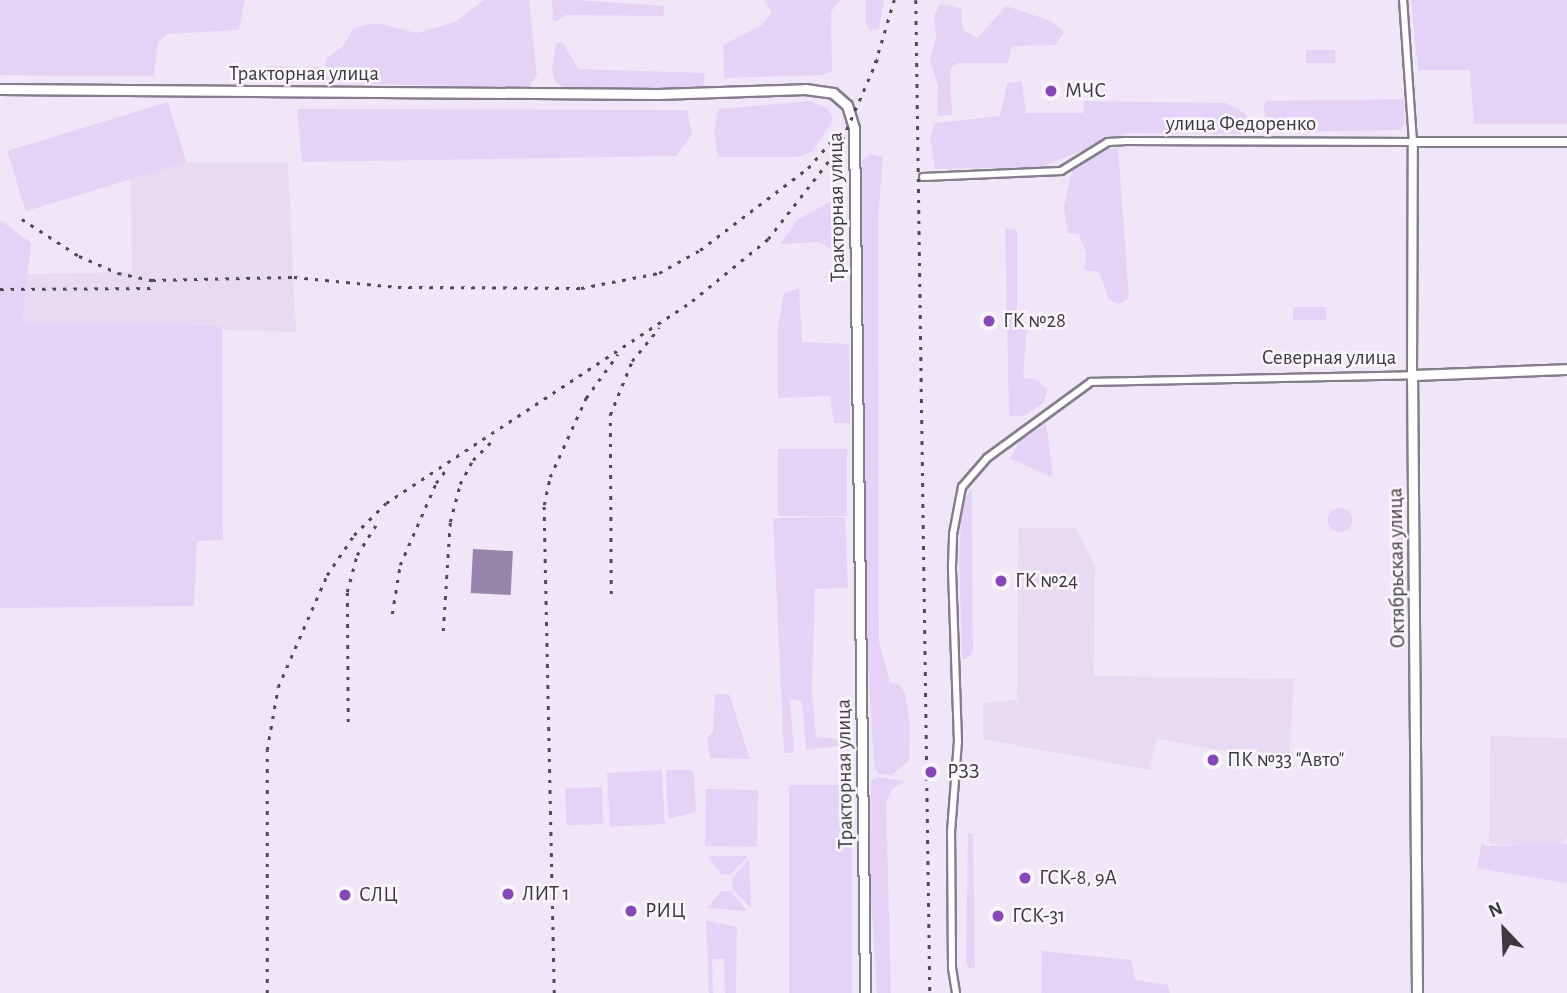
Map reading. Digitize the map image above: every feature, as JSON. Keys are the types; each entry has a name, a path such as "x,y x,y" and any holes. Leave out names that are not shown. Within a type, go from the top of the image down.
{"main road":[{"name":"Тракторная улица","path":"0,89 658,94 805,89 833,93 847,104 854,128 865,993"},
{"name":"Северная улица","path":"1412,376 1567,369"},
{"name":"Октябрьская улица","path":"1412,376 1417,993"}],"street":[{"path":"1403,0 1413,142"},
{"name":"улица Федоренко","path":"923,177 1061,171 1108,142 1126,141 1567,142"},
{"name":"Октябрьская улица","path":"1412,376 1413,142"},
{"name":"Северная улица","path":"956,993 952,969 951,832 958,742 952,566 959,495 987,458 1091,382 1412,376"}],"shaded area":[{"path":"0,0 245,0 239,30 168,34 158,42 154,76 85,76 0,75"},
{"path":"484,0 529,0 537,75 529,87 265,82 265,66 325,67 326,59 343,46 354,28 376,23 417,33 455,22"},
{"path":"552,0 665,6 663,16 566,15 553,21"},
{"path":"764,0 840,0 831,12 832,71 823,75 724,78 723,45 762,25 772,12"},
{"path":"866,0 884,0 879,29 870,31 866,22"},
{"path":"1411,0 1567,0 1567,124 1474,124 1470,70 1418,70"},
{"path":"940,4 961,8 963,30 977,38 1006,6 1051,21 1064,32 1056,45 1012,46 1008,63 958,63 950,69 952,115 937,116 938,87 930,59 936,37 934,16"},
{"path":"556,43 563,43 579,69 705,73 703,89 563,87 555,82 552,70"},
{"path":"1306,50 1335,50 1335,63 1306,63"},
{"path":"1022,81 1026,113 1083,113 1084,101 1226,103 1244,113 1255,127 1247,134 1127,133 1040,167 935,169 930,137 935,123 1000,116 1007,83"},
{"path":"1404,99 1405,124 1400,130 1278,132 1269,125 1263,106 1267,101"},
{"path":"811,101 828,109 833,120 812,152 798,157 718,157 714,132 718,109"},
{"path":"168,102 186,162 26,211 7,151"},
{"path":"297,109 687,110 692,134 676,156 302,162"},
{"path":"1118,148 1129,298 1119,304 1109,300 1099,272 1085,270 1086,253 1079,234 1068,233 1064,208 1072,170 1107,149"},
{"path":"870,154 883,157 878,220 879,641 890,682 900,685 905,693 910,725 909,760 892,775 878,774 874,765 867,646 862,160"},
{"path":"130,162 288,163 296,332 21,323 27,274 132,272"},
{"path":"830,202 841,204 844,250 833,250 818,242 780,244 797,220"},
{"path":"0,220 31,243 22,323 222,326 223,540 197,541 194,606 0,608"},
{"path":"1005,228 1017,230 1017,325 1027,328 1023,378 1035,379 1048,389 1043,403 1024,416 1009,416"},
{"path":"799,288 802,342 849,344 850,423 834,423 830,396 778,398 778,326 784,294"},
{"path":"1293,307 1326,307 1326,320 1293,320"},
{"path":"1046,424 1053,473 1051,477 1010,458 1020,441"},
{"path":"778,449 847,449 847,516 778,516"},
{"path":"972,489 973,652 967,659 962,659 959,559 962,502"},
{"path":"1340,508 1348,512 1352,520 1348,528 1340,532 1332,528 1328,520 1332,512"},
{"path":"1394,515 1404,515 1405,546 1401,551 1394,547"},
{"path":"845,517 848,588 815,589 812,689 816,737 840,739 839,746 806,750 802,701 790,699 794,753 784,753 773,518"},
{"path":"1018,528 1076,528 1095,567 1094,676 1294,679 1289,762 1156,739 1150,770 983,739 983,703 1017,700"},
{"path":"473,549 513,551 511,595 471,593"},
{"path":"715,694 729,694 750,759 710,758 707,738 713,732"},
{"path":"1490,736 1567,738 1567,837 1563,846 1489,844"},
{"path":"662,770 665,824 610,827 607,773"},
{"path":"666,770 691,770 694,774 696,812 668,819"},
{"path":"877,777 905,781 893,788 886,802 891,993 877,993 870,882 871,781"},
{"path":"789,785 852,785 852,993 789,993"},
{"path":"602,787 603,824 566,825 565,788"},
{"path":"706,789 758,790 757,847 705,846"},
{"path":"968,833 973,834 975,968 968,968 966,960"},
{"path":"1482,842 1486,846 1567,844 1567,883 1477,868"},
{"path":"708,856 748,856 730,875 721,874"},
{"path":"749,859 751,908 732,888 733,877"},
{"path":"721,891 731,891 747,911 707,908"},
{"path":"706,920 737,927 736,993 725,993 724,959 712,959 713,993 709,993"},
{"path":"1042,951 1131,960 1135,980 1168,985 1170,993 1041,993"}],"railway":[{"path":"875,63 894,0"},
{"path":"916,0 930,993"},
{"path":"267,993 267,750 278,687 327,575 354,535 386,503 692,301 768,239 838,149 879,55"},
{"path":"22,219 79,256 118,273 152,280 294,277 398,287 581,288 659,273 700,250 808,168 835,137"},
{"path":"0,289 157,288"},
{"path":"611,594 610,415 632,361 659,328"},
{"path":"554,993 544,505 550,477 586,398 618,354"},
{"path":"443,631 450,522 460,484 473,460 495,438"},
{"path":"392,614 400,565 436,483 449,466"},
{"path":"348,722 347,592 357,555 379,520"}],"place":[{"name":"МЧС","path":"1051,91"},
{"name":"ГК №28","path":"989,321"},
{"name":"ГК №24","path":"1001,581"},
{"name":"ПК №33 \"Авто\"","path":"1213,760"},
{"name":"РЗЗ","path":"931,772"},
{"name":"ГСК-8, 9А","path":"1025,878"},
{"name":"ЛИТ 1","path":"508,894"},
{"name":"СЛЦ","path":"345,895"},
{"name":"РИЦ","path":"631,911"},
{"name":"ГСК-31","path":"998,916"}]}
